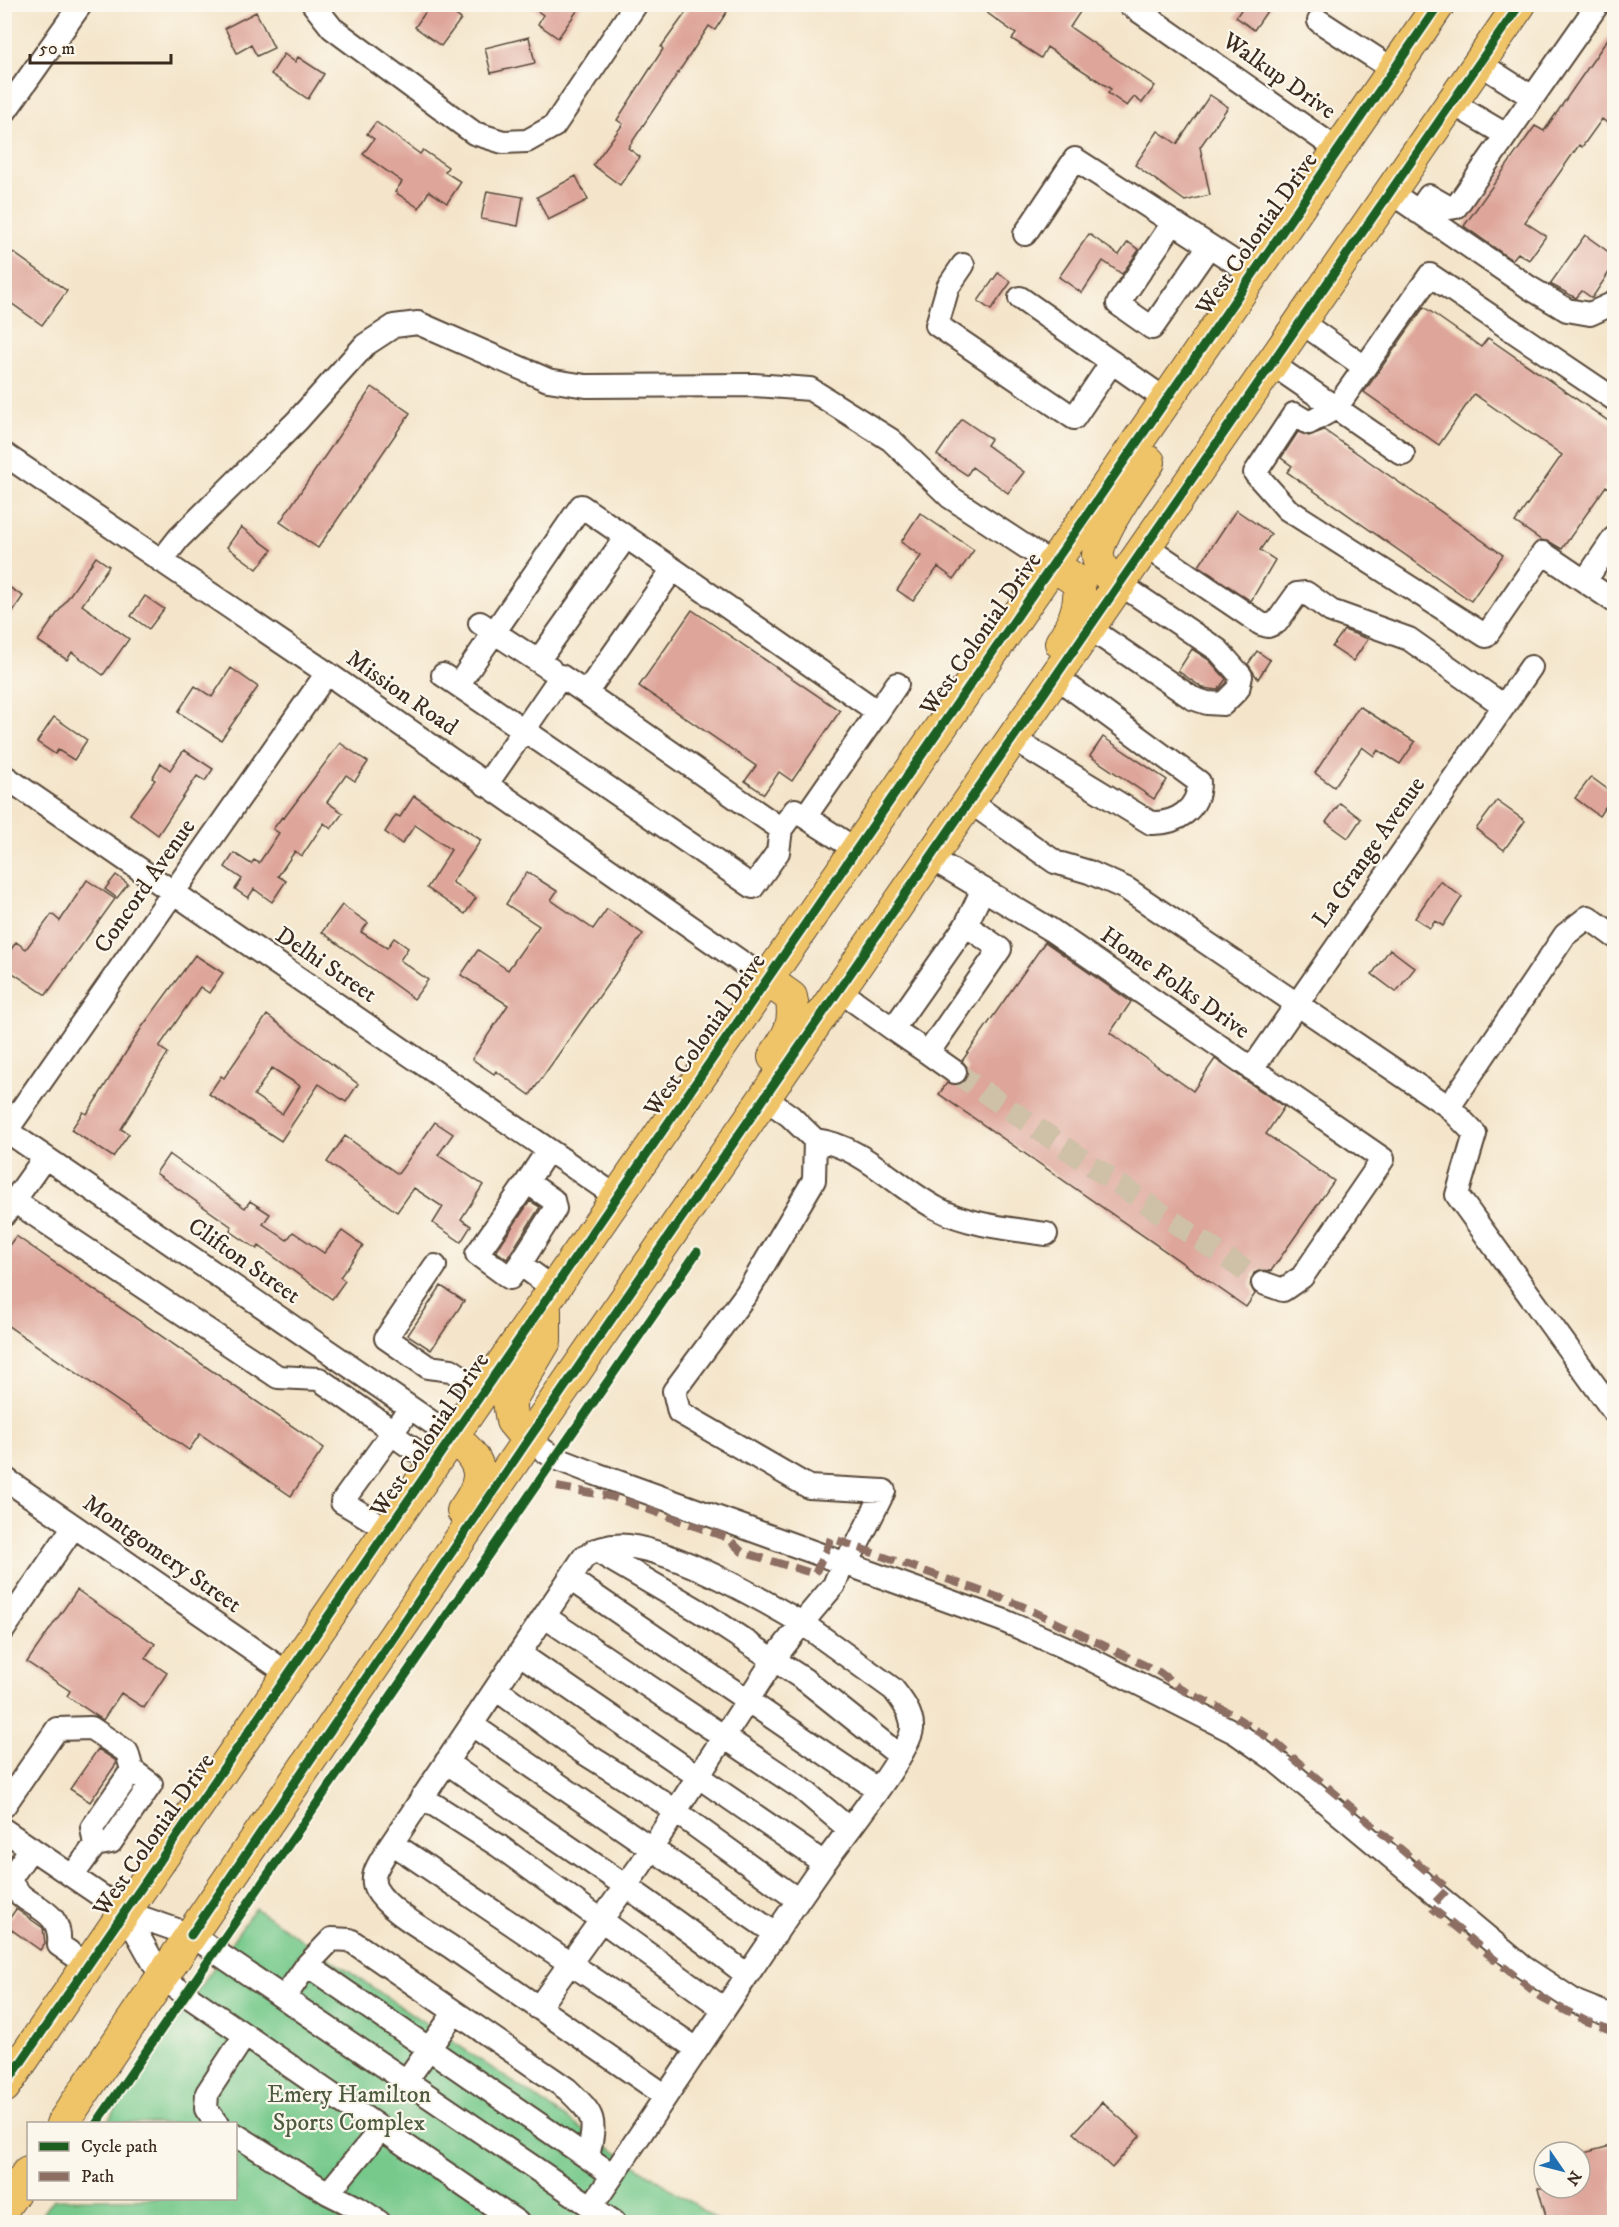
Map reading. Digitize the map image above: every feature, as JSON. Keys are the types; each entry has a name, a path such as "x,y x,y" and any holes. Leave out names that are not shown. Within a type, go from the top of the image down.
{"highway":[{"path":"63,2122 528,1440 1520,4"},
{"name":"West Colonial Drive","path":"4,2087 1394,70 1435,6"},
{"path":"1120,584 1102,571 1098,555 1106,532 1127,494 1164,440 1166,400"},
{"path":"1017,734 1027,689 1071,629 1082,596 1078,582 1052,564"},
{"path":"729,1151 726,1124 779,1049 790,1030 795,1015 791,997 767,980"},
{"path":"528,1440 512,1421 509,1402 544,1341 549,1296"},
{"path":"419,1601 419,1574 469,1503 480,1480 479,1464 473,1454 453,1437"},
{"path":"4,2206 27,2173"}],"street":[{"path":"4,113 81,4"},
{"path":"313,4 332,28 474,133 503,142 527,141 555,126 636,4"},
{"name":"Walkup Drive","path":"1129,4 1338,150"},
{"path":"1424,204 1456,207 1598,4"},
{"path":"1319,21 1394,70"},
{"path":"1479,63 1532,97"},
{"path":"1452,103 1506,135"},
{"path":"1025,234 1075,159 1253,274"},
{"path":"1396,185 1424,204 1530,288 1567,310 1590,314 1601,311 1614,303"},
{"path":"1173,223 1118,304 1152,328 1209,246"},
{"path":"963,265 948,287 937,325 1074,418 1112,362"},
{"path":"1614,399 1430,275 1363,366 1336,408 1309,423 1294,414 1255,472 1287,509 1486,636 1543,553 1614,601"},
{"path":"1020,298 1166,400"},
{"path":"1301,322 1363,366"},
{"path":"161,561 178,538 297,421 365,345 394,326 418,323 548,380 586,386 754,386 810,389 891,440 950,497 1052,564"},
{"path":"1272,364 1403,454"},
{"name":"Mission Road","path":"4,453 327,673 767,980"},
{"path":"856,850 795,810 781,829 778,852 753,887 450,680 487,627 581,506 878,712"},
{"path":"538,662 626,537"},
{"path":"1585,581 1614,538"},
{"path":"1146,546 1261,624 1268,626 1278,622 1298,594 1306,593 1331,611 1409,639 1504,706"},
{"path":"586,693 673,569"},
{"path":"1089,628 1200,701 1222,704 1238,689 1241,676 1224,655 1120,584"},
{"path":"487,627 781,829"},
{"name":"La Grange Avenue","path":"1252,1069 1531,667"},
{"name":"Concord Avenue","path":"6,1129 327,673"},
{"path":"486,785 561,676"},
{"path":"1017,734 1052,764 1151,823 1169,824 1181,817 1196,800 1199,782 1056,677"},
{"path":"805,817 897,684"},
{"name":"Delhi Street","path":"4,776 617,1197"},
{"path":"970,802 1055,862 1089,872 1127,889 1449,1107 1475,1134 1457,1195 1614,1412"},
{"name":"Home Folks Drive","path":"931,858 1051,930 1383,1159 1302,1277 1283,1290 1263,1283"},
{"path":"893,1029 966,925 983,889"},
{"path":"1449,1107 1565,934 1588,917 1614,936"},
{"path":"928,1053 1000,949 966,925"},
{"path":"840,991 955,1072"},
{"path":"766,1098 790,1116 814,1140 832,1142 886,1173 939,1209 994,1226 1046,1234"},
{"name":"Clifton Street","path":"6,1129 453,1437"},
{"path":"538,2008 626,1885 774,1660 834,1585 843,1564 856,1547 884,1491 809,1488 679,1412 675,1403 674,1390 747,1293 814,1180 814,1140"},
{"path":"527,1182 553,1200 556,1205 554,1214 510,1278 477,1254 548,1150"},
{"path":"45,1157 9,1208 278,1377 319,1379 434,1464"},
{"path":"520,1264 549,1296"},
{"path":"435,1266 386,1338 428,1367 452,1370 484,1392"},
{"path":"310,1378 329,1352"},
{"path":"389,1530 342,1502 409,1407"},
{"path":"528,1440 555,1458 596,1474 1002,1620 1084,1656 1236,1733 1275,1760 1523,1967 1576,2002 1614,2017"},
{"name":"Montgomery Street","path":"4,1478 290,1675"},
{"path":"4,1629 74,1526"},
{"path":"591,2207 776,1934 798,1900 900,1756 912,1729 903,1702 893,1689 802,1623 719,1579 657,1554 627,1546 595,1550 584,1557 422,1797 392,1843 373,1879 375,1888 384,1900 666,2096"},
{"path":"595,1550 701,1612 804,1680 900,1756"},
{"path":"570,1579 877,1790"},
{"path":"545,1617 722,1738 802,1789 849,1829"},
{"path":"520,1654 824,1863"},
{"path":"496,1689 581,1751 675,1811 798,1900"},
{"path":"471,1725 776,1934"},
{"path":"4,1806 57,1729 91,1728 128,1752 137,1773 151,1784 111,1842 95,1845 74,1875"},
{"path":"446,1762 553,1838 626,1885 747,1975"},
{"path":"422,1797 499,1846 724,2009"},
{"path":"4,1830 125,1911 191,1935 614,2223"},
{"path":"392,1843 697,2049"},
{"path":"31,1848 10,1879 13,1889 55,1919 60,1933 59,1945 88,1965"},
{"path":"125,1911 162,1978 515,2222"},
{"path":"284,1998 307,1965 332,1939 350,1940 567,2090 588,2110 594,2126 588,2157"},
{"path":"307,1965 613,2175"},
{"path":"406,2081 455,2012"},
{"path":"216,2122 206,2109 207,2093 244,2035"},
{"path":"328,2193 381,2129"},
{"path":"237,2136 379,2223"}],"green space":[{"name":"Emery Hamilton Sports Complex","path":"255,1908 720,2222 37,2222 53,2200 237,2200 237,2122 107,2122"}],"building":[{"path":"431,4 441,4 461,19 441,46 415,27"},
{"path":"528,4 582,4 558,38 538,24 543,15"},
{"path":"692,4 732,4 715,30 709,26 628,148 640,157 620,185 593,165 623,124 617,120 663,49 661,47"},
{"path":"975,4 1069,4 1080,12 1070,27 1155,86 1142,103 1134,97 1127,106 1108,93 1111,89 1047,47 1041,58 1012,39 1016,34"},
{"path":"1245,4 1272,4 1254,30 1236,17"},
{"path":"256,12 274,48 257,56 251,45 237,53 225,28"},
{"path":"1614,30 1614,128 1602,119 1582,147 1579,145 1525,222 1546,236 1529,260 1518,253 1512,260 1464,226 1535,126 1544,131"},
{"path":"529,37 535,63 491,73 485,48"},
{"path":"284,54 295,62 298,57 324,74 308,99 271,74"},
{"path":"1210,95 1228,107 1200,147 1210,195 1185,201 1135,165 1158,131 1177,144"},
{"path":"376,122 420,154 423,150 448,167 445,172 461,182 447,203 429,191 419,208 395,192 402,182 363,154 374,139 367,134"},
{"path":"576,176 588,200 548,220 537,197"},
{"path":"487,191 523,197 518,226 481,219"},
{"path":"1089,234 1119,255 1128,242 1139,250 1122,274 1103,261 1082,293 1059,277"},
{"path":"1585,235 1614,256 1614,265 1592,298 1582,291 1576,298 1550,284"},
{"path":"4,246 67,291 42,325 4,298"},
{"path":"998,273 1011,282 991,310 978,301"},
{"path":"1424,307 1481,347 1488,338 1614,425 1614,491 1606,486 1562,549 1541,540 1515,522 1562,455 1474,394 1439,445 1364,392"},
{"path":"372,387 410,413 318,548 280,522"},
{"path":"962,419 991,439 987,445 1024,472 1008,493 972,467 967,475 937,455"},
{"path":"1324,430 1503,555 1471,601 1287,472 1292,466 1281,458 1298,432 1309,436"},
{"path":"1236,510 1271,534 1260,550 1275,560 1251,601 1199,566"},
{"path":"920,513 974,550 954,579 938,567 913,601 897,590 921,556 901,542"},
{"path":"241,527 272,550 257,569 227,547"},
{"path":"96,557 109,566 82,605 129,639 103,675 72,652 67,660 38,641"},
{"path":"4,584 23,596 4,625"},
{"path":"145,596 164,609 149,629 131,616"},
{"path":"692,610 840,711 792,781 779,772 764,794 745,781 756,766 639,686"},
{"path":"1344,630 1368,639 1353,661 1332,647"},
{"path":"1192,649 1209,660 1226,679 1218,690 1203,688 1178,671"},
{"path":"1257,651 1270,660 1258,679 1248,664"},
{"path":"231,668 258,687 221,740 178,712 195,686 212,697"},
{"path":"1359,706 1415,742 1400,764 1378,750 1374,756 1362,747 1334,787 1315,773"},
{"path":"54,717 87,740 74,760 58,750 55,754 37,742"},
{"path":"1103,737 1167,780 1154,799 1090,756"},
{"path":"340,743 368,762 355,781 346,775 327,802 343,813 331,829 324,823 302,856 295,851 278,876 286,881 272,902 254,889 248,898 235,889 242,879 225,867 234,853 251,864 254,860 259,863 279,833 273,829 282,817 284,818"},
{"path":"184,750 213,769 205,781 197,776 158,835 130,814 155,780 152,778 161,763 170,770"},
{"path":"1591,777 1614,794 1599,816 1575,798"},
{"path":"414,796 481,840 452,882 476,898 465,914 427,888 451,850 415,825 402,844 385,832 396,815 400,817"},
{"path":"1497,801 1525,821 1504,850 1476,829"},
{"path":"1340,803 1361,819 1348,838 1326,822"},
{"path":"527,872 557,891 551,900 593,929 607,909 643,934 530,1095 496,1071 494,1074 472,1059 508,1005 461,975 478,950 508,970 539,926 506,904"},
{"path":"116,875 128,884 117,898 105,889"},
{"path":"87,880 115,899 46,995 4,967 4,960 16,942 26,949 52,914 60,921"},
{"path":"1440,881 1462,897 1443,926 1435,921 1430,928 1415,918"},
{"path":"342,905 368,923 361,932 387,948 394,938 408,948 400,960 428,980 414,999 322,932"},
{"path":"1045,942 1131,1002 1110,1033 1193,1091 1215,1059 1284,1107 1266,1134 1334,1181 1271,1271 1261,1270 1254,1273 1250,1285 1255,1294 1246,1307 939,1094 947,1083 960,1084 966,1079 967,1067 962,1061"},
{"path":"1390,949 1415,968 1396,992 1372,974"},
{"path":"195,955 223,973 209,993 200,987 159,1047 168,1053 121,1129 129,1134 113,1157 71,1130 83,1112 87,1114 142,1027"},
{"path":"267,1015 358,1084 346,1102 319,1084 281,1141 209,1094 221,1076 224,1078","holes":["272,1068 300,1086 282,1114 254,1095"]},
{"path":"435,1122 453,1134 438,1155 483,1185 461,1219 471,1226 461,1242 433,1223 443,1207 414,1188 397,1212 327,1162 345,1136 398,1174"},
{"path":"169,1154 245,1208 250,1201 270,1214 263,1224 287,1240 293,1232 324,1253 342,1231 363,1246 340,1277 345,1281 332,1299 259,1246 257,1249 230,1231 232,1227 156,1173"},
{"path":"530,1201 540,1207 507,1259 496,1251"},
{"path":"16,1236 324,1448 291,1496 200,1434 189,1450 4,1323 4,1252"},
{"path":"441,1286 464,1301 431,1350 408,1335"},
{"path":"77,1590 155,1644 145,1658 167,1673 144,1708 121,1693 103,1720 67,1696 70,1691 27,1662"},
{"path":"98,1749 115,1760 116,1764 90,1802 70,1789"},
{"path":"16,1909 43,1928 45,1943 40,1950 5,1925"},
{"path":"1102,2102 1140,2136 1112,2168 1074,2133"},
{"path":"1614,2145 1614,2223 1548,2223 1541,2200 1592,2200 1592,2151"}],"tunnel":[{"path":"955,1072 1263,1283"}],"marked path":[{"path":"557,1487 613,1497 728,1538 742,1552 815,1574 831,1538 1020,1605 1159,1672 1183,1690 1226,1711 1272,1740 1448,1889 1431,1907 1543,1999 1586,2021 1614,2031"}],"cycle path":[{"path":"4,2087 1439,4"},
{"path":"191,1935 528,1440 1520,4"},
{"path":"97,2122 697,1252"}]}
